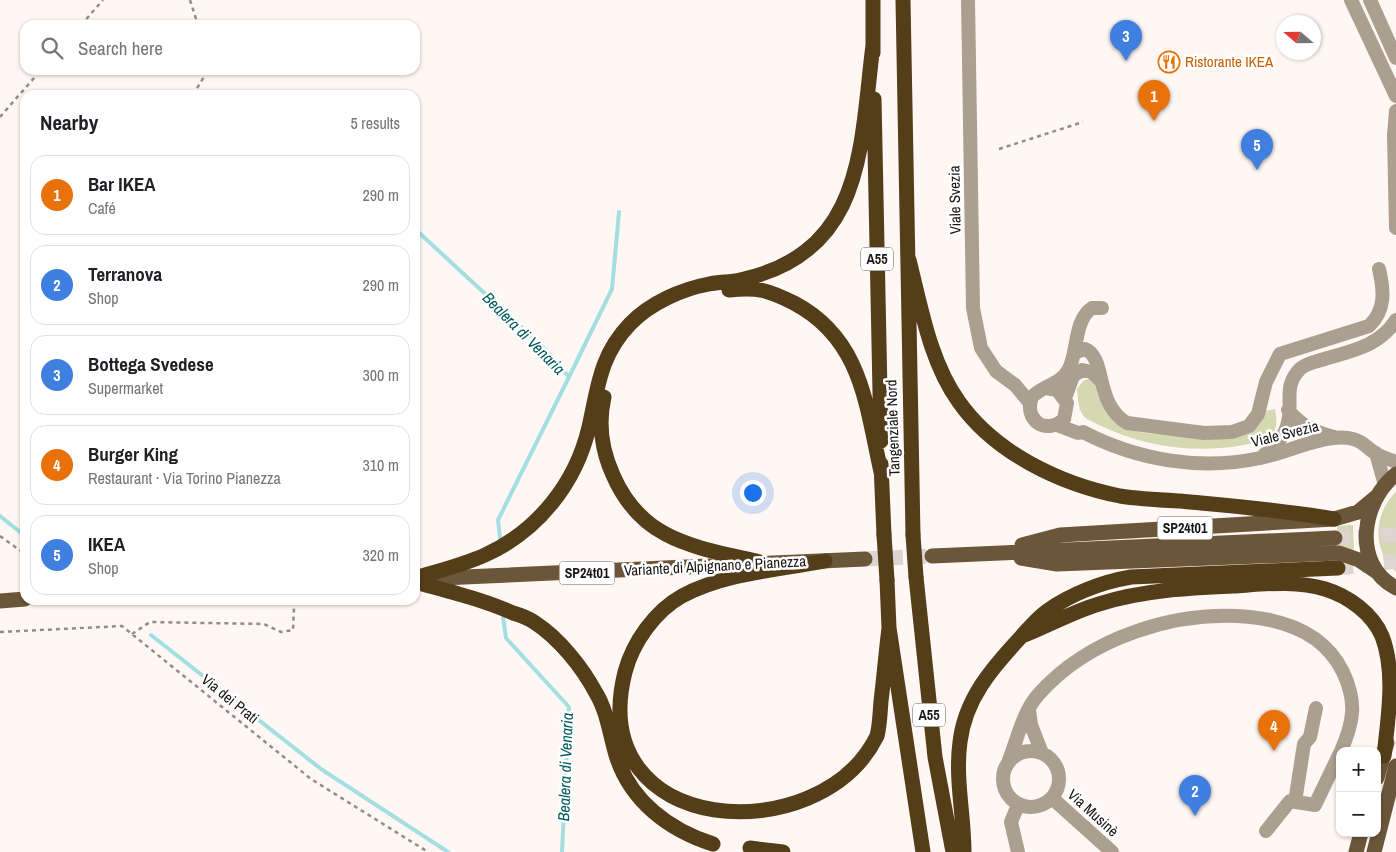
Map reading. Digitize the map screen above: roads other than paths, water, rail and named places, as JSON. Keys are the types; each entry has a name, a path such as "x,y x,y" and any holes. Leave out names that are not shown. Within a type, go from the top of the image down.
{"highway":[{"name":"Tangenziale Nord","path":"873,0 882,472 889,628 923,852"},
{"name":"Tangenziale Nord","path":"903,0 913,535 934,757 953,852"},
{"path":"420,578 486,555 516,537 541,517 564,489 579,460 589,428 597,382 611,351 630,324 655,306 689,288 740,280 782,266 810,249 829,229 848,197 858,160 873,45"},
{"path":"908,260 941,369 959,403 989,434 1015,454 1045,471 1120,496 1300,513 1334,519"},
{"path":"760,562 698,549 653,528 635,512 618,489 607,462 602,441 602,404 609,376 620,352 638,328 662,311 686,298 714,291 748,288 770,291 803,308 828,327 846,348 862,386 882,472"},
{"path":"778,837 730,842 695,827 672,812 652,795 637,777 624,749 620,718 620,690 628,660 642,633 660,612 681,597 718,581 825,561"},
{"path":"964,852 958,786 960,742 964,723 987,674 1032,622 1048,610 1086,590 1114,580 1140,576 1338,568"},
{"path":"420,581 486,601 534,621 570,654 597,694 617,758 631,788 647,806 690,836 783,852"},
{"path":"1021,637 1080,610 1134,594 1166,590 1267,584 1303,584 1326,589 1350,600 1373,620 1385,643 1391,666 1391,676 1384,756"},
{"path":"853,786 864,770 878,734 889,628"}],"main road":[{"path":"1395,588 1377,572 1369,552 1366,530 1368,513 1380,491 1396,474"},
{"name":"SP24t01","path":"932,556 990,553 1060,535 1334,519 1358,512 1380,491"},
{"path":"990,553 1336,538"},
{"name":"SP24t01","path":"990,553 1057,564 1339,553 1359,560 1377,572"},
{"name":"Variante di Alpignano e Pianezza","path":"420,580 587,573 760,562 865,559"},
{"path":"0,601 20,600"},
{"path":"1381,765 1396,710"},
{"path":"1374,852 1396,766"},
{"path":"1356,852 1360,837"}],"street":[{"name":"Viale Svezia","path":"968,0 974,308 981,348 996,371 1015,385 1030,403"},
{"path":"1351,0 1396,96"},
{"path":"1370,0 1396,58"},
{"path":"1396,111 1394,135 1396,228"},
{"path":"1074,353 1083,349 1092,353 1111,410 1116,417 1127,423 1204,433 1232,432 1249,426 1258,414 1266,382 1280,354 1369,326 1377,318 1382,305 1383,287 1379,269"},
{"path":"1101,382 1092,372 1082,370 1073,376 1064,419 1057,425 1047,427 1035,422 1029,410 1032,397 1064,376 1074,353 1085,314 1092,308 1102,308"},
{"path":"1260,459 1278,444 1284,433 1289,421 1288,391 1292,378 1302,366 1373,344 1389,332 1396,320"},
{"name":"Viale Svezia","path":"1015,385 1043,389"},
{"path":"1043,389 1057,390 1083,432"},
{"path":"1288,410 1300,424 1316,432 1337,437"},
{"name":"Viale Svezia","path":"1057,425 1078,433 1083,432 1112,447 1166,461 1209,463 1260,459 1337,437 1353,438 1365,444 1376,453 1396,462"},
{"path":"1376,453 1380,491"},
{"path":"1029,709 1031,724 1042,753 1056,765 1059,773 1059,782 1052,798 1044,805 1035,808 1018,805 1008,797 1002,779 1029,709 1037,695 1068,668 1102,646 1181,619 1222,614 1266,618 1287,623 1306,633 1320,642 1337,660 1351,690 1353,716 1349,733 1342,747"},
{"path":"1295,802 1304,744 1310,737 1316,708"},
{"path":"1009,760 1024,751 1042,753"},
{"path":"1266,831 1290,801 1315,805 1336,760"},
{"name":"Via Musinè","path":"1052,798 1112,852"},
{"path":"1018,805 1011,822 1018,852"}],"waterway":[{"path":"569,377 612,289 619,212"},
{"name":"Bealera di Venaria","path":"420,234 545,349 569,377 498,520 500,538"},
{"path":"0,516 20,532"},
{"name":"Bealera di Venaria","path":"503,617 506,638 569,707 562,852"},
{"path":"151,635 321,769 448,852"}],"tunnel":[{"path":"1335,538 1396,535"},
{"path":"865,559 932,556"},
{"path":"1338,568 1396,561"}],"place":[{"name":"Bottega Svedese","path":"1126,61"},
{"name":"Ristorante IKEA","path":"1169,62"},
{"name":"Bar IKEA","path":"1154,121"},
{"name":"IKEA","path":"1257,170"},
{"name":"Burger King","path":"1274,751"},
{"name":"Terranova","path":"1195,816"}]}
